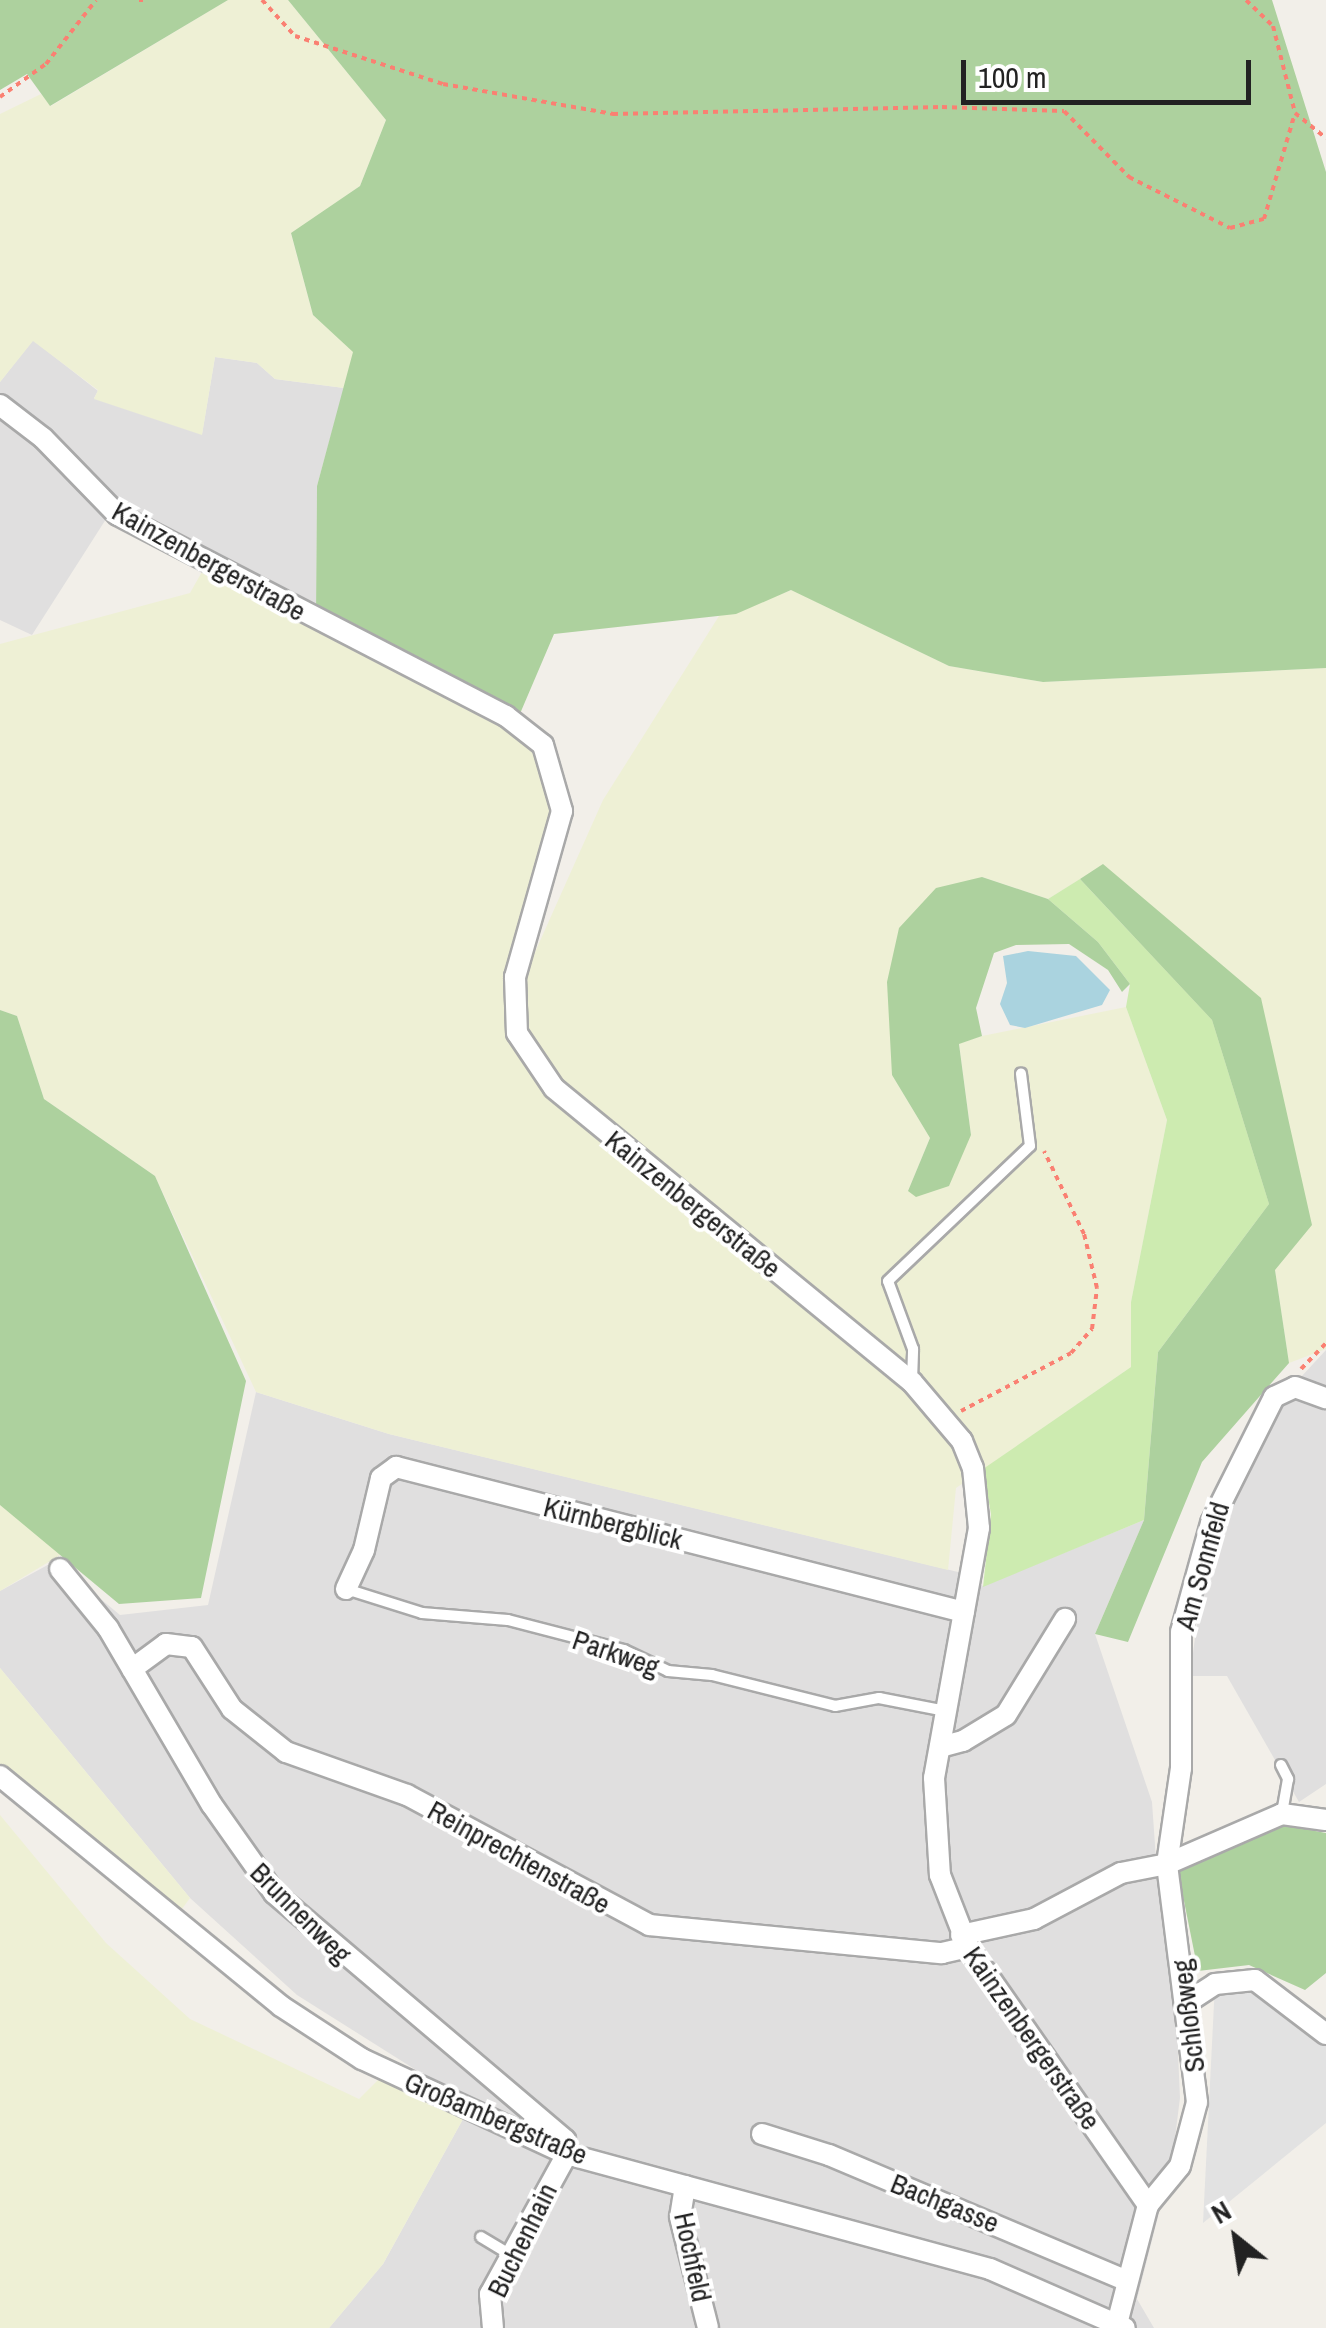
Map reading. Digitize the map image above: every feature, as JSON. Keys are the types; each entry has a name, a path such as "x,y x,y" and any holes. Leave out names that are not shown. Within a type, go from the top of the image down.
{"street":[{"name":"Kainzenbergerstraße","path":"0,406 130,523 534,735 552,763 562,811 515,977 513,1014 524,1050 569,1100 912,1382 949,1418 973,1468 978,1497 964,1612 940,1747 935,1853 964,1941 1148,2204"},
{"path":"1295,1388 1326,1398"},
{"name":"Am Sonnfeld","path":"1168,1864 1181,1768 1181,1632 1224,1490 1264,1408 1295,1388"},
{"name":"Kürnbergblick","path":"346,1589 364,1550 381,1478 396,1467 964,1612"},
{"name":"Brunnenweg","path":"60,1569 132,1669 274,1894 397,2004 557,2130 567,2154"},
{"path":"940,1747 1006,1715 1065,1620"},
{"name":"Reinprechtenstraße","path":"132,1669 166,1644 192,1647 232,1708 286,1752 407,1794 648,1925 942,1954 964,1941 1034,1919 1122,1873 1168,1864"},
{"name":"Großambergstraße","path":"0,1776 281,2006 362,2059 567,2154 990,2269 1122,2324"},
{"path":"1168,1864 1282,1814 1326,1820"},
{"name":"Schloßweg","path":"1122,2324 1125,2280 1148,2204 1167,2188 1192,2137 1197,2102 1189,2001 1168,1864"},
{"path":"1189,2001 1214,1984 1255,1980 1326,2034"},
{"name":"Bachgasse","path":"762,2134 829,2156 1125,2280"},
{"name":"Buchenhain","path":"493,2328 490,2294 567,2154"},
{"name":"Hochfeld","path":"685,2186 680,2217 708,2328"}],"lane":[{"path":"912,1382 913,1349 888,1281 1030,1146 1021,1074"},
{"name":"Parkweg","path":"346,1589 422,1613 508,1620 624,1650 668,1671 712,1675 835,1706 879,1698 946,1710"},
{"path":"1281,1765 1288,1778 1282,1814"},
{"path":"481,2237 511,2255"}],"path":[{"path":"0,97 46,64 96,0"},
{"path":"262,0 295,36 442,84 614,114 942,107 1064,111 1130,177 1230,228 1264,219 1296,113 1272,26 1246,0"},
{"path":"1296,113 1326,138"},
{"path":"949,1418 1071,1352 1092,1329 1097,1288 1084,1234 1046,1151 1030,1146"},
{"path":"1295,1388 1303,1366 1326,1343"}],"shaded area":[{"path":"33,340 98,391 94,398 202,434 215,357 257,363 275,379 344,388 317,486 316,614 115,505 32,635 0,620 0,382"},
{"path":"1326,1350 1326,1784 1299,1802 1227,1676 1190,1676 1202,1584 1236,1486 1275,1405"},
{"path":"256,1392 389,1434 958,1572 983,1586 1144,1520 1095,1634 1152,1802 1158,1888 1175,1984 1180,2098 1172,2162 1137,2299 1154,2328 329,2328 383,2264 463,2119 462,2099 297,1995 190,1898 0,1668 0,1591 55,1561 120,1615 208,1605"},
{"path":"1237,1979 1326,2034 1326,2123 1203,2223 1215,1984"}],"green space":[{"path":"0,0 228,0 50,106 27,74 0,90"},
{"path":"228,0 288,0 386,120 360,186 291,234 313,315 354,352 344,388 275,379 257,363 215,357 202,435 94,399 98,390 33,341 0,382 0,114 41,94 51,106"},
{"path":"288,0 1272,0 1326,172 1326,668 1043,682 949,666 791,590 736,614 554,634 519,716 316,614 317,486 353,352 313,315 291,233 360,186 386,120"},
{"path":"203,570 493,714 530,742 550,771 556,794 511,1025 522,1060 551,1094 674,1175 543,1063 527,1030 523,979 603,800 719,616 792,590 949,666 1043,682 1326,668 1326,1349 1289,1363 1275,1270 1103,865 1048,899 982,877 892,1075 930,1138 908,1191 971,1135 959,1043 982,1036 1126,1007 1167,1120 1131,1302 1131,1367 956,1488 948,1570 389,1434 256,1392 155,1176 44,1099 17,1016 0,1010 0,644 190,593"},
{"path":"1103,864 1261,998 1312,1225 1275,1270 1289,1363 1202,1462 1128,1642 1095,1634 1144,1520 1158,1352 1269,1204 1212,1020 1080,879"},
{"path":"982,877 1048,899 1098,942 1130,984 1122,992 1108,970 1069,944 1016,945 994,953 976,1008 982,1036 959,1044 971,1135 949,1186 916,1197 908,1191 930,1138 892,1075 887,982 899,928 936,888"},
{"path":"1080,879 1212,1020 1269,1204 1158,1352 1144,1520 983,1587 991,1514 983,1469 1131,1367 1131,1302 1167,1120 1126,1007 1130,984 1098,942 1048,899"},
{"path":"0,1010 17,1016 44,1099 155,1176 246,1381 201,1598 119,1604 0,1505"},
{"path":"0,1505 62,1554 0,1591"},
{"path":"0,1668 190,1898 179,1913 0,1766"},
{"path":"0,1815 106,1943 190,2019 359,2099 379,2079 463,2119 383,2264 329,2328 0,2328"},
{"path":"1283,1825 1326,1833 1326,1973 1305,1990 1249,1965 1198,1971 1178,1871"}],"water":[{"path":"1028,951 1076,956 1110,990 1102,1005 1025,1028 1010,1025 1000,1004 1007,983 1003,956"}]}
